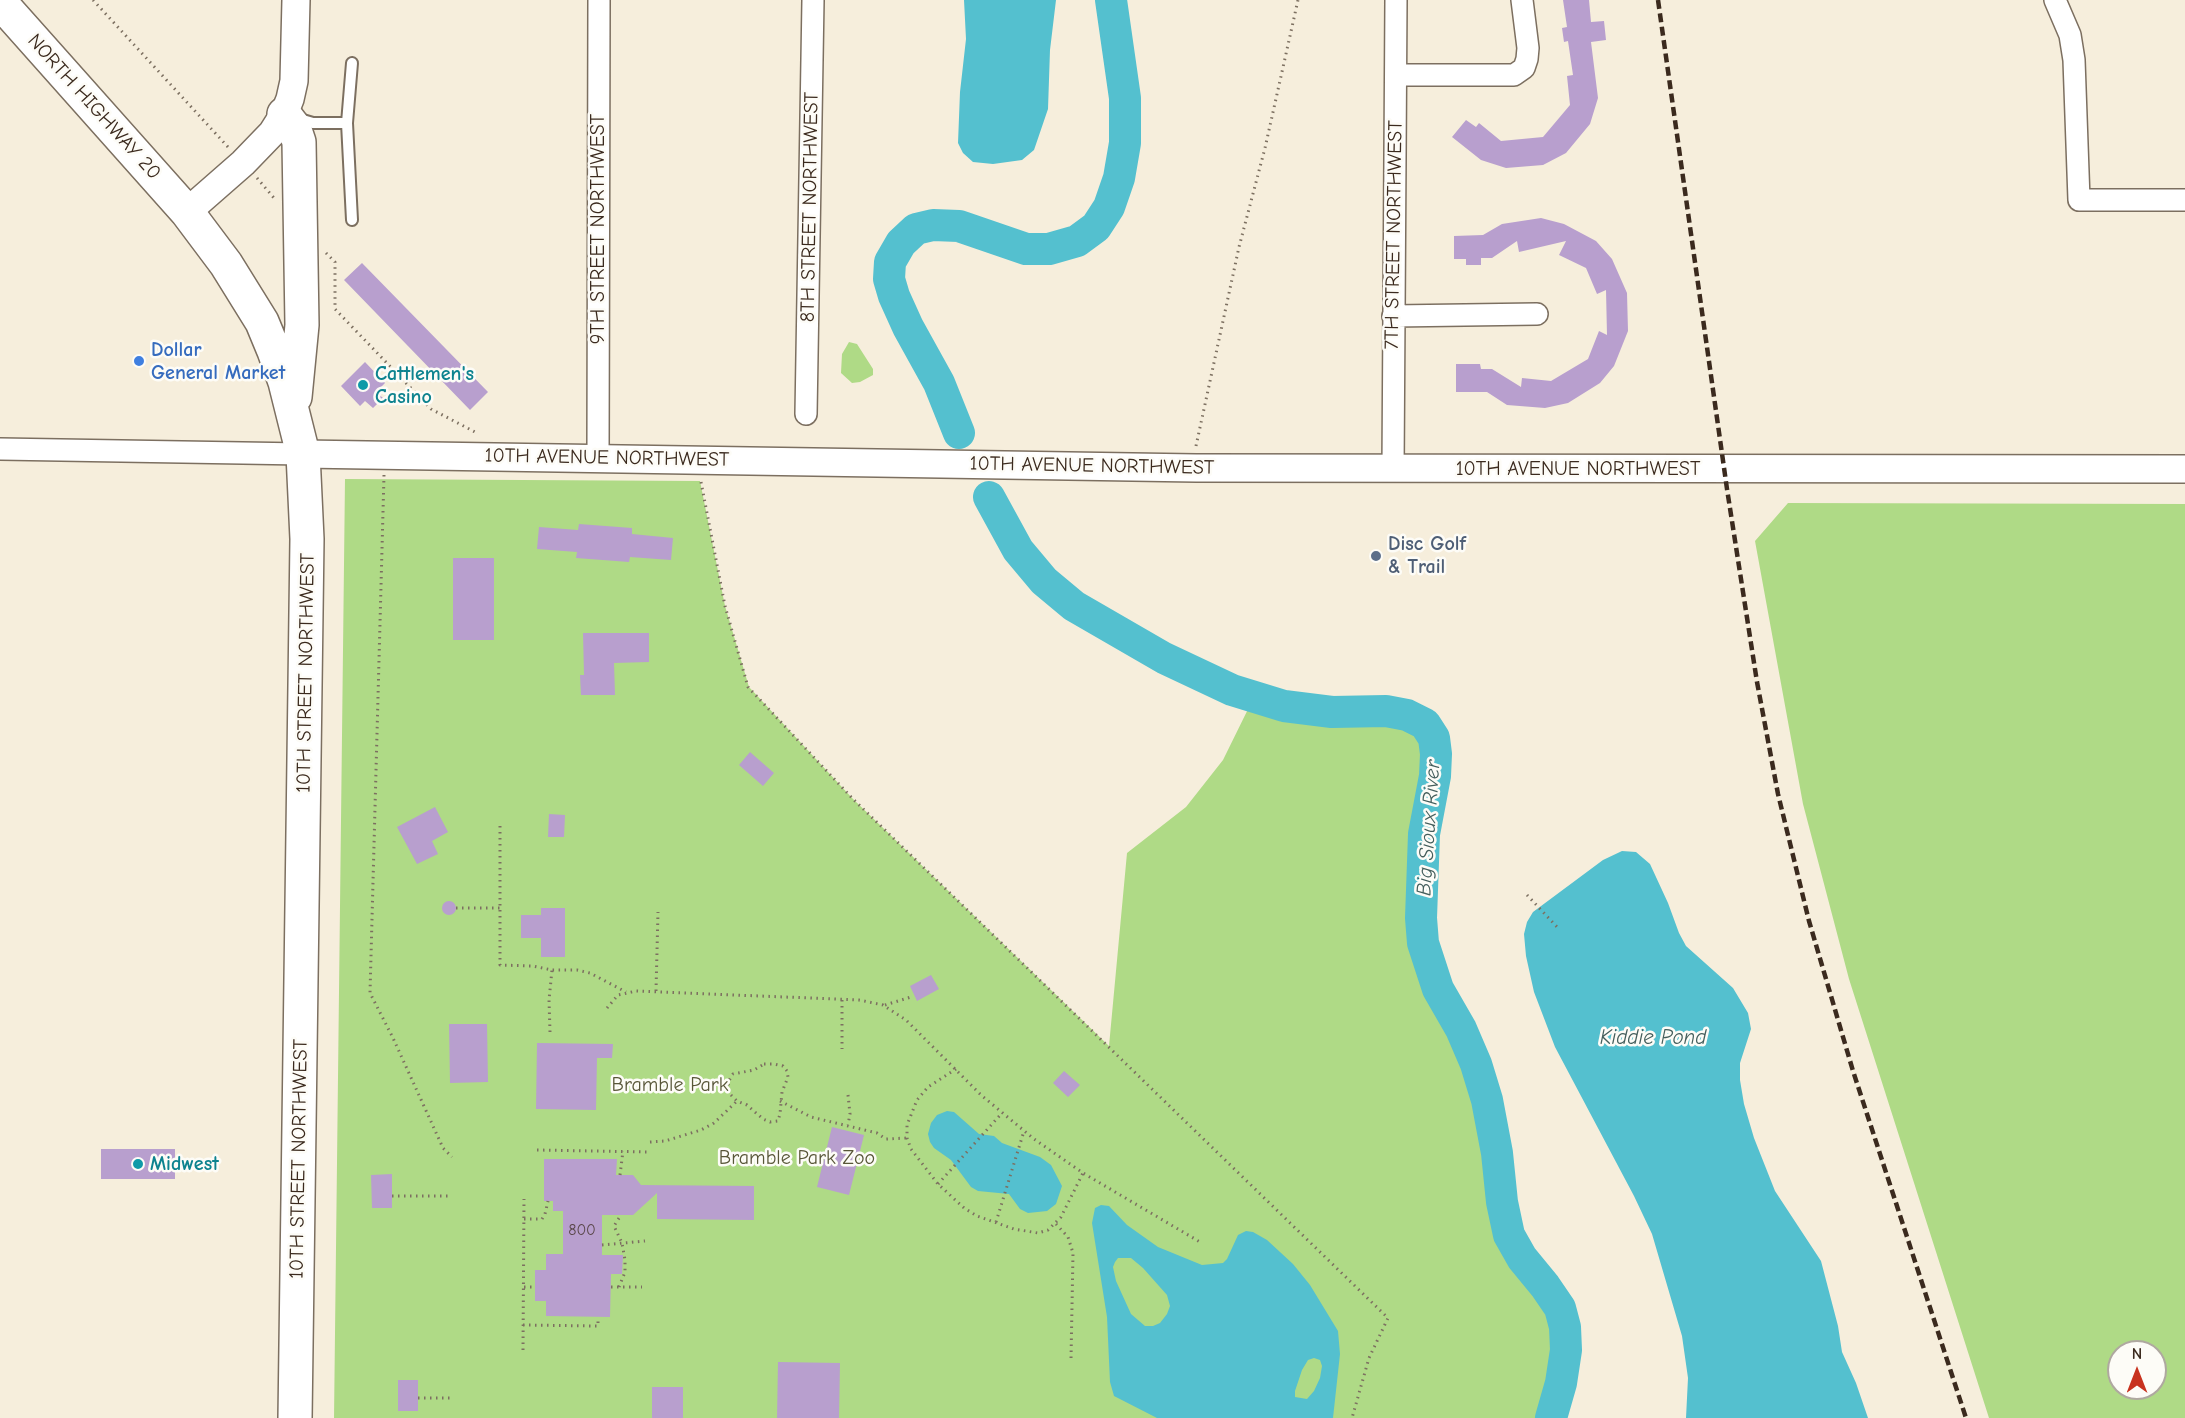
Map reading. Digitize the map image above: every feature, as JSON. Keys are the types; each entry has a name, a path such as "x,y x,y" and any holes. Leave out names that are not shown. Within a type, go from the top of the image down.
{"main road":[{"name":"NORTH HIGHWAY 20","path":"0,2 187,212"},
{"path":"284,114 294,127 299,142 302,325 294,413"},
{"name":"10TH STREET NORTHWEST","path":"187,212 226,264 262,322 294,413 303,454 307,539 295,1418"}],"street":[{"path":"187,212 243,164 272,133 284,114 294,81 296,0"},
{"name":"9TH STREET NORTHWEST","path":"598,0 598,458"},
{"name":"8TH STREET NORTHWEST","path":"806,414 813,0"},
{"name":"7TH STREET NORTHWEST","path":"1393,470 1396,0"},
{"path":"1396,75 1514,75 1524,68 1527,59 1528,48 1522,0"},
{"path":"2055,0 2070,35 2074,60 2079,200 2185,200"},
{"path":"1393,316 1537,314"},
{"name":"10TH AVENUE NORTHWEST","path":"0,449 1393,470 2185,469"}],"lane":[{"path":"352,63 347,123 352,220"},
{"path":"284,114 313,123 347,123"}],"path":[{"path":"1196,468 1196,446 1213,363 1298,0"},
{"path":"384,475 370,993 443,1148 452,1157"},
{"path":"700,481 725,606 748,687 853,799 1388,1318 1369,1358 1352,1418"},
{"path":"500,826 500,964 552,970 577,970 590,973 626,992"},
{"path":"1527,895 1558,928"},
{"path":"456,908 500,908"},
{"path":"656,992 658,912"},
{"path":"550,1032 549,1000 552,970"},
{"path":"608,1008 618,995 626,992 859,1000 884,1005 906,1020 1002,1113 1024,1131 1083,1173 1200,1242"},
{"path":"884,1005 910,997"},
{"path":"842,1000 842,1049"},
{"path":"764,1064 783,1066 788,1077 780,1101 778,1120 770,1122 747,1105 736,1101 729,1093 728,1082 733,1074 754,1070 764,1064"},
{"path":"956,1069 928,1087 917,1100 907,1125 907,1138 911,1149 938,1184 964,1208 977,1216 1014,1229 1038,1233 1056,1224 1066,1209 1083,1173"},
{"path":"848,1095 850,1114 848,1125"},
{"path":"650,1142 664,1141 701,1130 714,1123 736,1101"},
{"path":"780,1101 811,1117 877,1133 886,1139 907,1138"},
{"path":"938,1184 1002,1113"},
{"path":"996,1222 1024,1131"},
{"path":"537,1150 650,1152"},
{"path":"620,1175 623,1151"},
{"path":"392,1196 452,1196"},
{"path":"523,1350 524,1199"},
{"path":"524,1220 542,1219 548,1202"},
{"path":"619,1287 625,1272 622,1243 614,1226 621,1215"},
{"path":"1056,1224 1068,1238 1073,1252 1071,1359"},
{"path":"602,1245 645,1241"},
{"path":"524,1287 536,1287"},
{"path":"611,1287 642,1287"},
{"path":"523,1325 598,1326 598,1317"},
{"path":"418,1398 452,1398"}],"green space":[{"path":"849,342 857,344 873,369 873,375 860,382 852,383 841,373 842,354"},
{"name":"Bramble Park","path":"345,479 700,481 725,606 749,687 853,799 1109,1046 1127,853 1186,807 1223,760 1254,697 1284,706 1332,712 1386,711 1407,715 1425,724 1434,738 1436,754 1435,776 1424,834 1421,918 1423,943 1438,989 1461,1029 1476,1063 1487,1100 1509,1235 1522,1258 1560,1308 1565,1327 1566,1350 1561,1383 1551,1418 334,1418"},
{"path":"1788,503 2185,504 2185,1418 1989,1418 1849,979 1803,804 1755,541"}],"water":[{"path":"964,0 1056,0 1050,50 1048,109 1034,150 1022,160 993,164 973,162 963,153 958,143 960,92 966,39"},
{"name":"Kiddie Pond","path":"1622,851 1636,852 1650,864 1686,946 1733,988 1748,1013 1751,1029 1740,1063 1740,1080 1754,1138 1775,1191 1821,1261 1838,1326 1842,1352 1868,1418 1686,1418 1688,1378 1682,1336 1652,1234 1555,1047 1534,992 1526,956 1524,934 1533,912 1603,860"},
{"path":"947,1111 954,1112 979,1134 994,1136 1002,1143 1040,1157 1051,1165 1062,1186 1056,1204 1047,1211 1028,1213 1020,1209 1009,1194 978,1191 971,1187 951,1160 934,1148 930,1142 928,1134 931,1123 937,1115"},
{"path":"1101,1205 1109,1206 1127,1225 1158,1247 1202,1265 1223,1263 1238,1235 1246,1231 1253,1232 1267,1240 1293,1264 1310,1285 1338,1331 1340,1354 1333,1418 1157,1418 1114,1396 1110,1382 1107,1317 1092,1223 1095,1208","holes":["1118,1258 1131,1258 1167,1295 1170,1306 1167,1314 1160,1323 1153,1326 1145,1326 1131,1314 1116,1281 1113,1267 1115,1262","1314,1358 1320,1360 1322,1366 1314,1391 1307,1399 1295,1397 1302,1370 1308,1360"]}],"building":[{"path":"1563,0 1589,0 1591,22 1604,21 1606,40 1591,42 1598,98 1590,124 1566,153 1543,165 1506,168 1481,160 1452,137 1466,120 1476,127 1479,123 1501,141 1543,137 1570,105 1567,76 1573,75 1568,41 1564,42 1562,28 1567,27"},
{"path":"1541,218 1564,224 1596,241 1612,259 1627,293 1628,331 1614,366 1600,383 1568,403 1545,408 1507,405 1487,392 1456,392 1456,364 1480,364 1481,369 1492,369 1521,387 1522,378 1551,381 1588,359 1599,331 1607,335 1606,290 1597,294 1586,268 1559,255 1566,241 1519,252 1517,241 1492,258 1481,258 1481,265 1466,265 1466,259 1454,259 1454,236 1483,235 1502,224"},
{"path":"362,263 488,392 470,410 344,280"},
{"name":"Cattlemen's Casino","path":"365,362 385,383 376,392 383,398 373,408 365,401 360,406 341,386"},
{"path":"579,524 632,528 632,534 673,538 671,560 630,557 629,562 576,558 577,552 537,549 539,527 578,530"},
{"path":"453,558 494,558 494,640 453,640"},
{"path":"583,633 649,633 649,662 614,663 615,695 581,695 580,675 584,675"},
{"path":"750,752 774,773 763,786 739,765"},
{"path":"435,807 448,832 432,841 438,854 417,864 397,827"},
{"path":"549,814 565,815 564,837 548,837"},
{"path":"446,901 452,901 456,908 452,915 446,915 442,911 442,905"},
{"path":"541,908 565,908 565,957 541,957 541,938 521,938 521,915 541,915"},
{"path":"931,975 939,989 917,1001 910,986"},
{"path":"449,1024 487,1024 488,1082 450,1083"},
{"path":"537,1043 613,1044 612,1058 597,1058 596,1110 536,1109"},
{"path":"1064,1071 1080,1085 1068,1097 1053,1083"},
{"path":"832,1127 864,1135 849,1195 817,1187"},
{"name":"Midwest","path":"101,1149 175,1149 175,1179 101,1179"},
{"path":"544,1159 617,1159 616,1175 633,1175 641,1185 754,1186 754,1220 657,1219 657,1193 633,1215 602,1215 602,1255 623,1255 622,1274 611,1274 610,1317 546,1316 546,1301 535,1301 535,1270 546,1270 546,1254 563,1254 563,1211 553,1211 553,1201 544,1201"},
{"path":"392,1174 392,1208 372,1208 371,1175"},
{"path":"778,1362 840,1363 839,1418 777,1418"},
{"path":"398,1380 418,1380 418,1411 398,1411"},
{"path":"652,1387 683,1387 683,1418 652,1418"}],"waterway":[{"name":"Big Sioux River","path":"959,433 939,383 908,327 894,296 889,279 890,262 901,243 916,229 933,225 959,226 1026,249 1049,249 1077,241 1096,227 1109,207 1119,178 1125,143 1125,98 1111,0"},
{"name":"Big Sioux River","path":"989,497 1018,550 1044,581 1074,606 1164,658 1232,690 1284,706 1332,712 1386,711 1407,715 1425,724 1434,738 1435,776 1424,834 1421,918 1423,943 1438,989 1461,1029 1476,1064 1487,1100 1509,1235 1522,1258 1560,1308 1565,1327 1566,1350 1561,1383 1551,1418"}],"railway":[{"path":"1658,0 1727,489 1757,682 1778,794 1809,921 1853,1071 1966,1418"}],"place":[{"name":"Dollar General Market","path":"139,361"},
{"name":"Cattlemen's Casino","path":"363,385"},
{"name":"Disc Golf & Trail","path":"1376,556"},
{"name":"Midwest","path":"138,1164"}],"park label":[{"name":"Bramble Park Zoo","path":"797,1158"}]}
